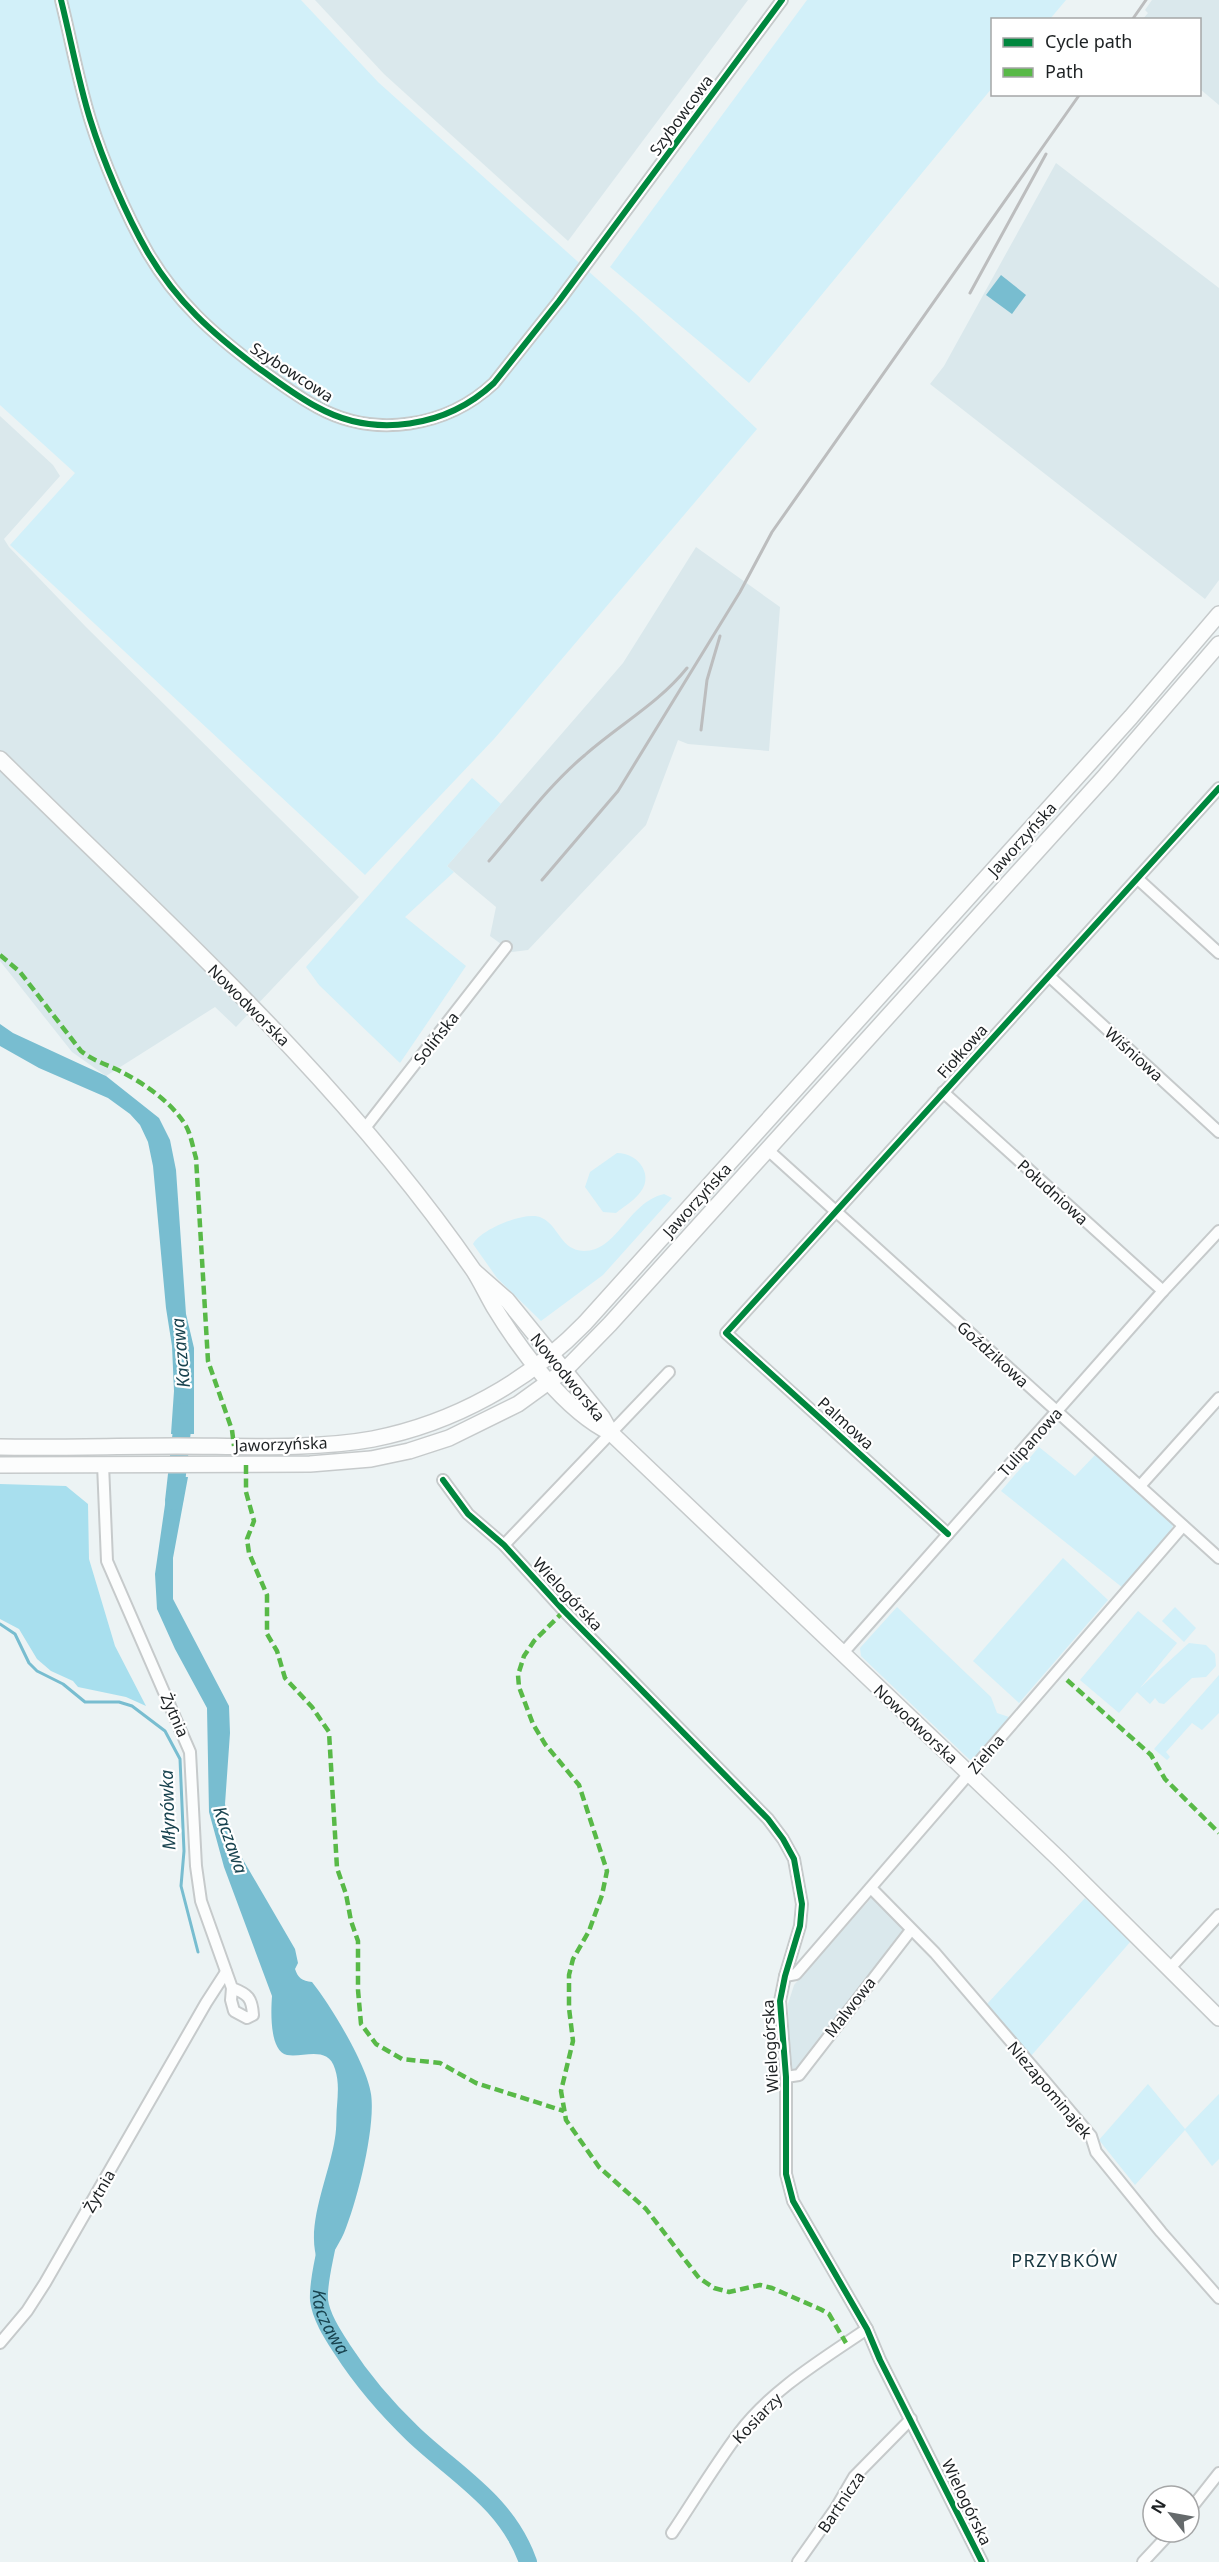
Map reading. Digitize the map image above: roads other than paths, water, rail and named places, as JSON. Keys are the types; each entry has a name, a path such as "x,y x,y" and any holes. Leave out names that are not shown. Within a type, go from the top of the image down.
{"main road":[{"name":"Jaworzyńska","path":"0,1447 213,1446 332,1443 371,1439 411,1430 486,1399 537,1366 585,1323 715,1180 1131,717 1219,614"},
{"name":"Jaworzyńska","path":"0,1465 335,1463 409,1451 449,1438 484,1423 518,1404 565,1370 610,1324 1106,775 1219,644"},
{"name":"Nowodworska","path":"0,759 259,1013 365,1128 475,1272 495,1308 549,1383 561,1397 592,1424 611,1433"},
{"name":"Nowodworska","path":"475,1272 507,1300 602,1417 611,1433 969,1774 1219,2018"}],"street":[{"name":"Szybowcowa","path":"61,0 90,119 135,228 147,252 173,290 213,334 300,397 319,408 353,421 392,425 432,419 448,414 484,393 494,383 560,301 782,0"},
{"name":"Fiołkowa","path":"726,1333 838,1212 1048,976 1217,796"},
{"path":"1138,879 1219,953"},
{"name":"Solińska","path":"365,1128 506,947"},
{"name":"Wiśniowa","path":"1048,976 1219,1132"},
{"name":"Południowa","path":"943,1092 1163,1291"},
{"name":"Goździkowa","path":"768,1150 1219,1558"},
{"name":"Tulipanowa","path":"842,1654 1163,1291 1219,1232"},
{"name":"Palmowa","path":"726,1333 948,1534"},
{"path":"504,1545 669,1372"},
{"path":"1140,1486 1219,1398"},
{"name":"Żytnia","path":"103,1464 107,1561 190,1752 196,1866 201,1901 232,1988"},
{"name":"Wielogórska","path":"443,1480 468,1514 504,1545 564,1611 768,1820 783,1839 794,1859 802,1904 800,1926 780,2001 786,2077 786,2174 793,2201 867,2330 982,2562"},
{"name":"Zielna","path":"785,1976 795,1974 1183,1526"},
{"name":"Niezapominajek","path":"871,1888 934,1953 1084,2128 1096,2152 1161,2232 1219,2298"},
{"path":"1170,1968 1219,1915"},
{"name":"Malwowa","path":"786,2077 799,2074 911,1930"},
{"name":"Żytnia","path":"0,2343 27,2312 45,2283 226,1972"},
{"name":"Kosiarzy","path":"672,2533 740,2432 767,2404 809,2369 867,2330"},
{"name":"Bartnicza","path":"798,2562 830,2518 854,2477 911,2419"},
{"path":"1201,2496 1219,2474"},
{"path":"1143,2562 1160,2544"}],"water":[{"path":"1001,275 1026,295 1012,314 986,295"},
{"path":"0,1024 13,1033 106,1076 159,1118 170,1140 176,1170 186,1314 194,1348 194,1434 171,1434 174,1391 172,1346 166,1308 153,1166 148,1142 140,1125 130,1114 108,1098 39,1068 0,1046"},
{"path":"169,1477 188,1477 173,1558 173,1599 229,1706 230,1733 225,1804 235,1846 295,1949 298,1963 295,1969 298,1975 303,1980 312,1982 356,2052 371,2094 371,2125 360,2184 344,2233 322,2273 315,2251 315,2224 336,2134 338,2083 335,2069 327,2057 314,2054 287,2055 277,2046 272,2029 272,1996 224,1867 209,1812 207,1708 175,1649 157,1609 155,1574"}],"waterway":[{"name":"Kaczawa","path":"174,1501 184,1412"},
{"name":"Młynówka","path":"0,1624 15,1634 29,1663 37,1671 63,1684 85,1702 119,1702 132,1706 165,1731 180,1759 184,1851 181,1886 198,1952"},
{"name":"Kaczawa","path":"326,2249 319,2300 331,2332 366,2383 384,2404 429,2449 494,2506 519,2541 528,2562"}],"railway":[{"path":"1133,18 1146,0"},
{"path":"542,880 618,791 740,592 772,532 1079,96"},
{"path":"970,293 1046,154"},
{"path":"701,730 707,680 720,636"},
{"path":"489,861 547,792 572,767 664,692 687,668"}],"district":[{"name":"PRZYBKÓW","path":"1065,2261"}]}
